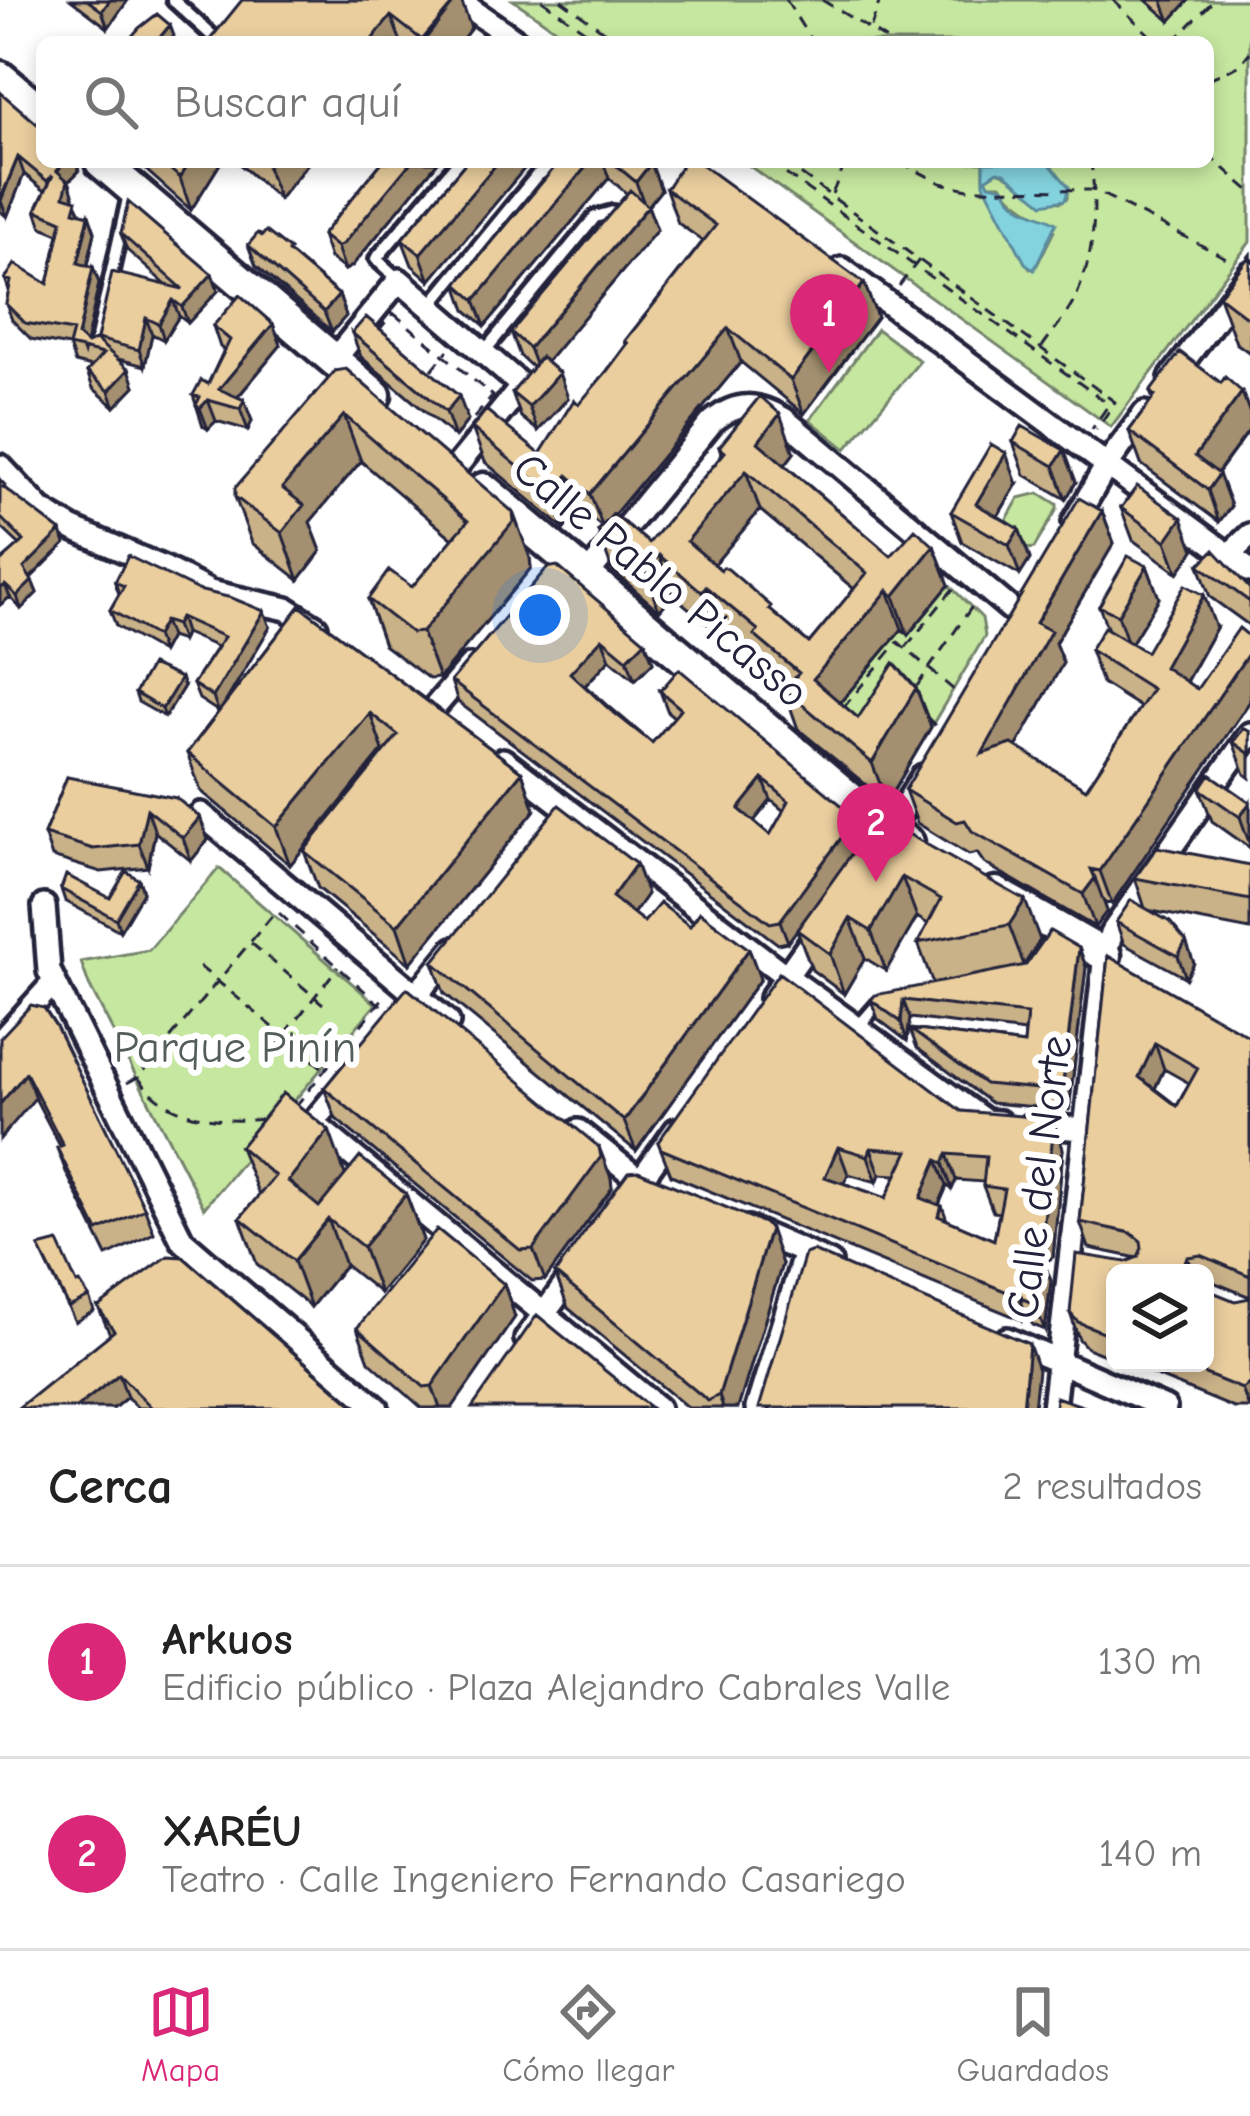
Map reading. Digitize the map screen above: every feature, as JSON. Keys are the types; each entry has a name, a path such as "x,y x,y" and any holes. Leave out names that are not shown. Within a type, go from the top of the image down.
{"street":[{"path":"458,0 509,36"},
{"path":"0,76 36,107"},
{"path":"120,172 404,421"},
{"path":"815,250 1250,571"},
{"path":"1067,533 1108,463 1244,269"},
{"path":"334,360 399,280 522,386 448,458"},
{"path":"566,568 712,422 724,412 750,405 784,419 990,596 1014,625 1031,596"},
{"name":"Calle Pablo Picasso","path":"448,458 566,568 890,832 1054,938 1113,960"},
{"path":"0,466 41,509 73,530 210,592 287,609 300,631 339,640"},
{"path":"1229,555 1250,535"},
{"path":"432,707 491,640"},
{"path":"1113,960 1111,934 1172,861 1250,734"},
{"path":"869,861 946,738"},
{"path":"479,742 561,817 985,1121 1084,1129"},
{"path":"201,814 396,979 409,1004 469,1039"},
{"path":"44,906 49,971 182,1240 377,1408"},
{"path":"758,1016 835,909"},
{"path":"409,1004 471,928"},
{"name":"Calle del Norte","path":"1053,1408 1079,1264 1084,1129 1113,960"},
{"path":"0,1042 54,982"},
{"path":"357,1068 313,1123 658,1408"},
{"path":"614,1217 694,1106"},
{"path":"556,1112 639,1182 678,1199"},
{"path":"720,1217 847,1270"},
{"path":"517,1352 590,1250"},
{"path":"757,1408 805,1252"},
{"path":"995,1334 1166,1408"}],"lane":[{"path":"173,0 225,36"},
{"path":"399,280 376,259 453,168"},
{"path":"429,307 537,175 553,168"},
{"path":"94,351 120,172"},
{"path":"483,353 595,217 613,212"},
{"path":"857,1028 877,1005 900,1001"}],"path":[{"path":"542,0 593,36"},
{"path":"561,0 611,36"},
{"path":"787,0 808,36"},
{"path":"822,0 881,36"},
{"path":"870,29 880,0"},
{"path":"1113,0 1150,36"},
{"path":"1179,36 1214,0"},
{"path":"1214,76 1239,65 1250,52"},
{"path":"1214,159 1250,191"},
{"path":"778,168 1106,402 1083,445"},
{"path":"792,168 1115,402 1083,445"},
{"path":"831,196 843,168"},
{"path":"912,168 941,183 982,190 1094,190 1244,269"},
{"path":"1041,348 1074,301 1088,259 1092,168"},
{"path":"887,301 919,260"},
{"path":"393,314 493,396 473,419 425,379 375,335 393,314"},
{"path":"425,379 461,334"},
{"path":"905,648 965,574"},
{"path":"908,698 974,604 980,609 990,596"},
{"path":"834,718 898,642 968,702"},
{"path":"921,711 946,738"},
{"path":"109,1093 138,1077 292,892"},
{"path":"277,911 379,1004 409,1004"},
{"path":"250,943 323,1004"},
{"path":"199,966 326,1070"},
{"path":"272,1051 338,967"},
{"path":"291,1112 396,979"},
{"path":"138,1077 153,1099 192,1114 228,1120 270,1119"}],"green space":[{"path":"513,0 1146,0 1170,21 1189,0 1250,0 1250,242 1111,427 752,168 984,168 984,180 1030,269 1037,265 1054,231 1001,184 985,179 998,171 1031,194 1061,202 1067,198 1068,187 1053,168 1214,168 1214,36 565,36"},
{"path":"877,329 920,361 846,449 810,420"},
{"path":"1039,493 1057,504 1057,509 1034,548 1026,549 1014,541 1007,519 1019,498"},
{"path":"949,585 982,618 985,636 931,727 909,703 872,757 827,718 902,629 909,634"},
{"name":"Parque Pinín","path":"219,868 376,1004 204,1208 81,962 149,950"}],"water":[{"path":"984,168 1053,168 1069,187 1065,200 1043,204 1005,173 998,171 986,179 1004,187 1019,206 1056,223 1034,270 1025,263 984,184"}],"building":[{"path":"87,0 110,0 102,11"},
{"path":"242,0 456,0 425,36 417,36 391,16 375,36 213,36"},
{"path":"157,14 170,25 161,36 132,36"},
{"path":"0,92 36,123 36,168 60,168 57,171 68,181 64,196 77,200 74,211 89,215 78,263 93,267 78,336 87,344 96,340 129,369 109,391 87,372 103,354 69,346 73,331 25,323 6,304 11,281 5,279 15,264 48,284 62,221 36,210 53,175 47,181 18,157 0,200"},
{"path":"377,168 406,168 344,243 337,247 322,235"},
{"path":"461,168 493,168 420,254 402,239"},
{"path":"554,168 585,168 475,300 457,284"},
{"path":"619,168 647,168 636,182"},
{"path":"680,168 706,168 864,283 791,380 728,328 590,494 568,475 551,494 472,428 486,410 540,454 574,400 579,404 607,371 716,225 666,189"},
{"path":"630,190 648,206 529,348 511,332"},
{"path":"128,202 212,274 182,307 173,300 159,324 146,318 139,350 97,339 112,272 183,289 121,234"},
{"path":"266,231 339,295 324,312 248,245"},
{"path":"1250,255 1250,316 1245,316 1219,296"},
{"path":"240,295 273,324 219,389 244,400 240,409 208,400 200,408 196,405 200,397 193,395 201,380 208,384 230,340 213,326"},
{"path":"366,317 459,396 446,412 352,333"},
{"path":"1180,352 1221,383 1225,377 1242,392 1195,456 1219,474 1208,490 1129,431"},
{"path":"541,357 559,373 529,407 512,393"},
{"path":"346,369 513,512 514,521 422,632 412,633 368,599 389,570 412,587 468,521 344,415 282,488 304,505 282,533 235,497 235,488 335,371"},
{"path":"760,396 780,414 758,442 891,556 915,529 934,546 894,596 888,590 813,679 858,718 894,663 916,688 872,763 784,689 799,673 754,635 758,630 659,555 645,571 598,531 613,514 649,543 725,452 719,447","holes":["746,471 867,573 809,643 728,569 721,570 687,541"]},
{"path":"1022,426 1064,450 1054,466 1013,442"},
{"path":"991,444 1006,453 976,504 1019,529 1009,545 951,512"},
{"path":"0,480 61,531 24,568 32,581 17,596 5,585 0,589 0,562 24,541 0,517"},
{"path":"1137,486 1182,518 1166,541 1121,508"},
{"path":"1079,498 1102,511 1036,623 1051,631 982,754 1012,744 1086,789 1152,689 1090,650 1104,627 1146,652 1185,585 1204,595 1164,667 1197,689 1239,628 1250,637 1250,651 1100,871 1091,869 1095,878 1083,894 972,831 965,820 957,822 905,790"},
{"path":"1214,550 1250,589 1250,602 1199,565"},
{"path":"128,556 198,590 264,611 213,697 193,684 224,637 180,617 176,625 164,621 156,636 110,610 124,586 115,582"},
{"path":"1128,556 1147,566 1118,615 1099,606"},
{"path":"557,566 645,641 627,659 602,638 570,673 607,707 652,743 681,709 660,691 679,669 852,814 853,822 780,921 770,923 451,681 547,568","holes":["763,779 789,801 770,835 739,809"]},
{"path":"300,606 522,772 397,926 304,851 398,735 370,713 276,827 187,753"},
{"path":"151,665 181,678 162,709 135,693"},
{"path":"1244,728 1250,732 1250,754 1233,742"},
{"path":"1210,774 1250,802 1240,817 1200,789"},
{"path":"67,777 176,798 200,817 183,838 147,809 139,844 93,849 44,834"},
{"path":"559,805 636,864 612,897 644,922 660,903 690,926 700,912 749,949 624,1121 433,962"},
{"path":"878,817 1025,900 1009,925 918,943 941,899 902,877 871,931 850,918 830,954 797,930"},
{"path":"1157,847 1250,865 1250,900 1135,878"},
{"path":"126,871 139,880 116,919 61,889 66,875 110,898"},
{"path":"1131,900 1170,922 1186,941 1178,956 1116,922"},
{"path":"1050,931 1079,948 1062,1091 985,1084 910,1029 1024,1044 1027,1014 903,1000 901,1022 871,1000 875,995 1026,965"},
{"path":"1108,956 1250,1037 1250,1276 1201,1255 1187,1257 1184,1264 1106,1264 1106,1333 1078,1322 1070,1313 1076,1254 1126,1262 1138,1257 1142,1248 1131,1233 1080,1222","holes":["1155,1043 1198,1068 1177,1106 1139,1077"]},
{"path":"779,973 961,1111 1046,1118 1054,1123 1043,1231 1012,1251 1041,1255 1035,1304 1023,1299 1016,1286 1012,1294 661,1149 658,1142","holes":["838,1147 868,1156 871,1148 908,1151 886,1198 825,1177","947,1154 986,1157 983,1186 1004,1189 994,1240 938,1216 942,1206 921,1198 937,1160 943,1163"]},
{"path":"407,988 599,1147 601,1157 533,1249 520,1250 324,1088"},
{"path":"31,1005 44,1008 57,1028 145,1209 98,1231 57,1148 63,1145 26,1073 0,1104 0,1038"},
{"path":"283,1093 329,1130 288,1181 319,1207 360,1157 406,1194 363,1247 328,1219 294,1261 240,1218 275,1176 240,1147"},
{"path":"638,1171 770,1229 719,1395 708,1401 555,1273 628,1172"},
{"path":"437,1229 504,1284 432,1386 424,1387 357,1328"},
{"path":"58,1242 77,1284 89,1297 69,1307 39,1247"},
{"path":"813,1251 1029,1344 1023,1408 759,1408 805,1254"},
{"path":"168,1256 183,1257 357,1408 152,1408 119,1374 76,1408 18,1408 114,1331 98,1307"},
{"path":"1214,1293 1235,1301 1250,1298 1250,1383 1242,1389 1200,1372 1214,1372"},
{"path":"537,1315 651,1408 472,1408"},
{"path":"1056,1397 1088,1408 1055,1408"}],"place":[{"name":"Arkuos","path":"829,373"},
{"name":"XARÉU","path":"876,882"}]}
